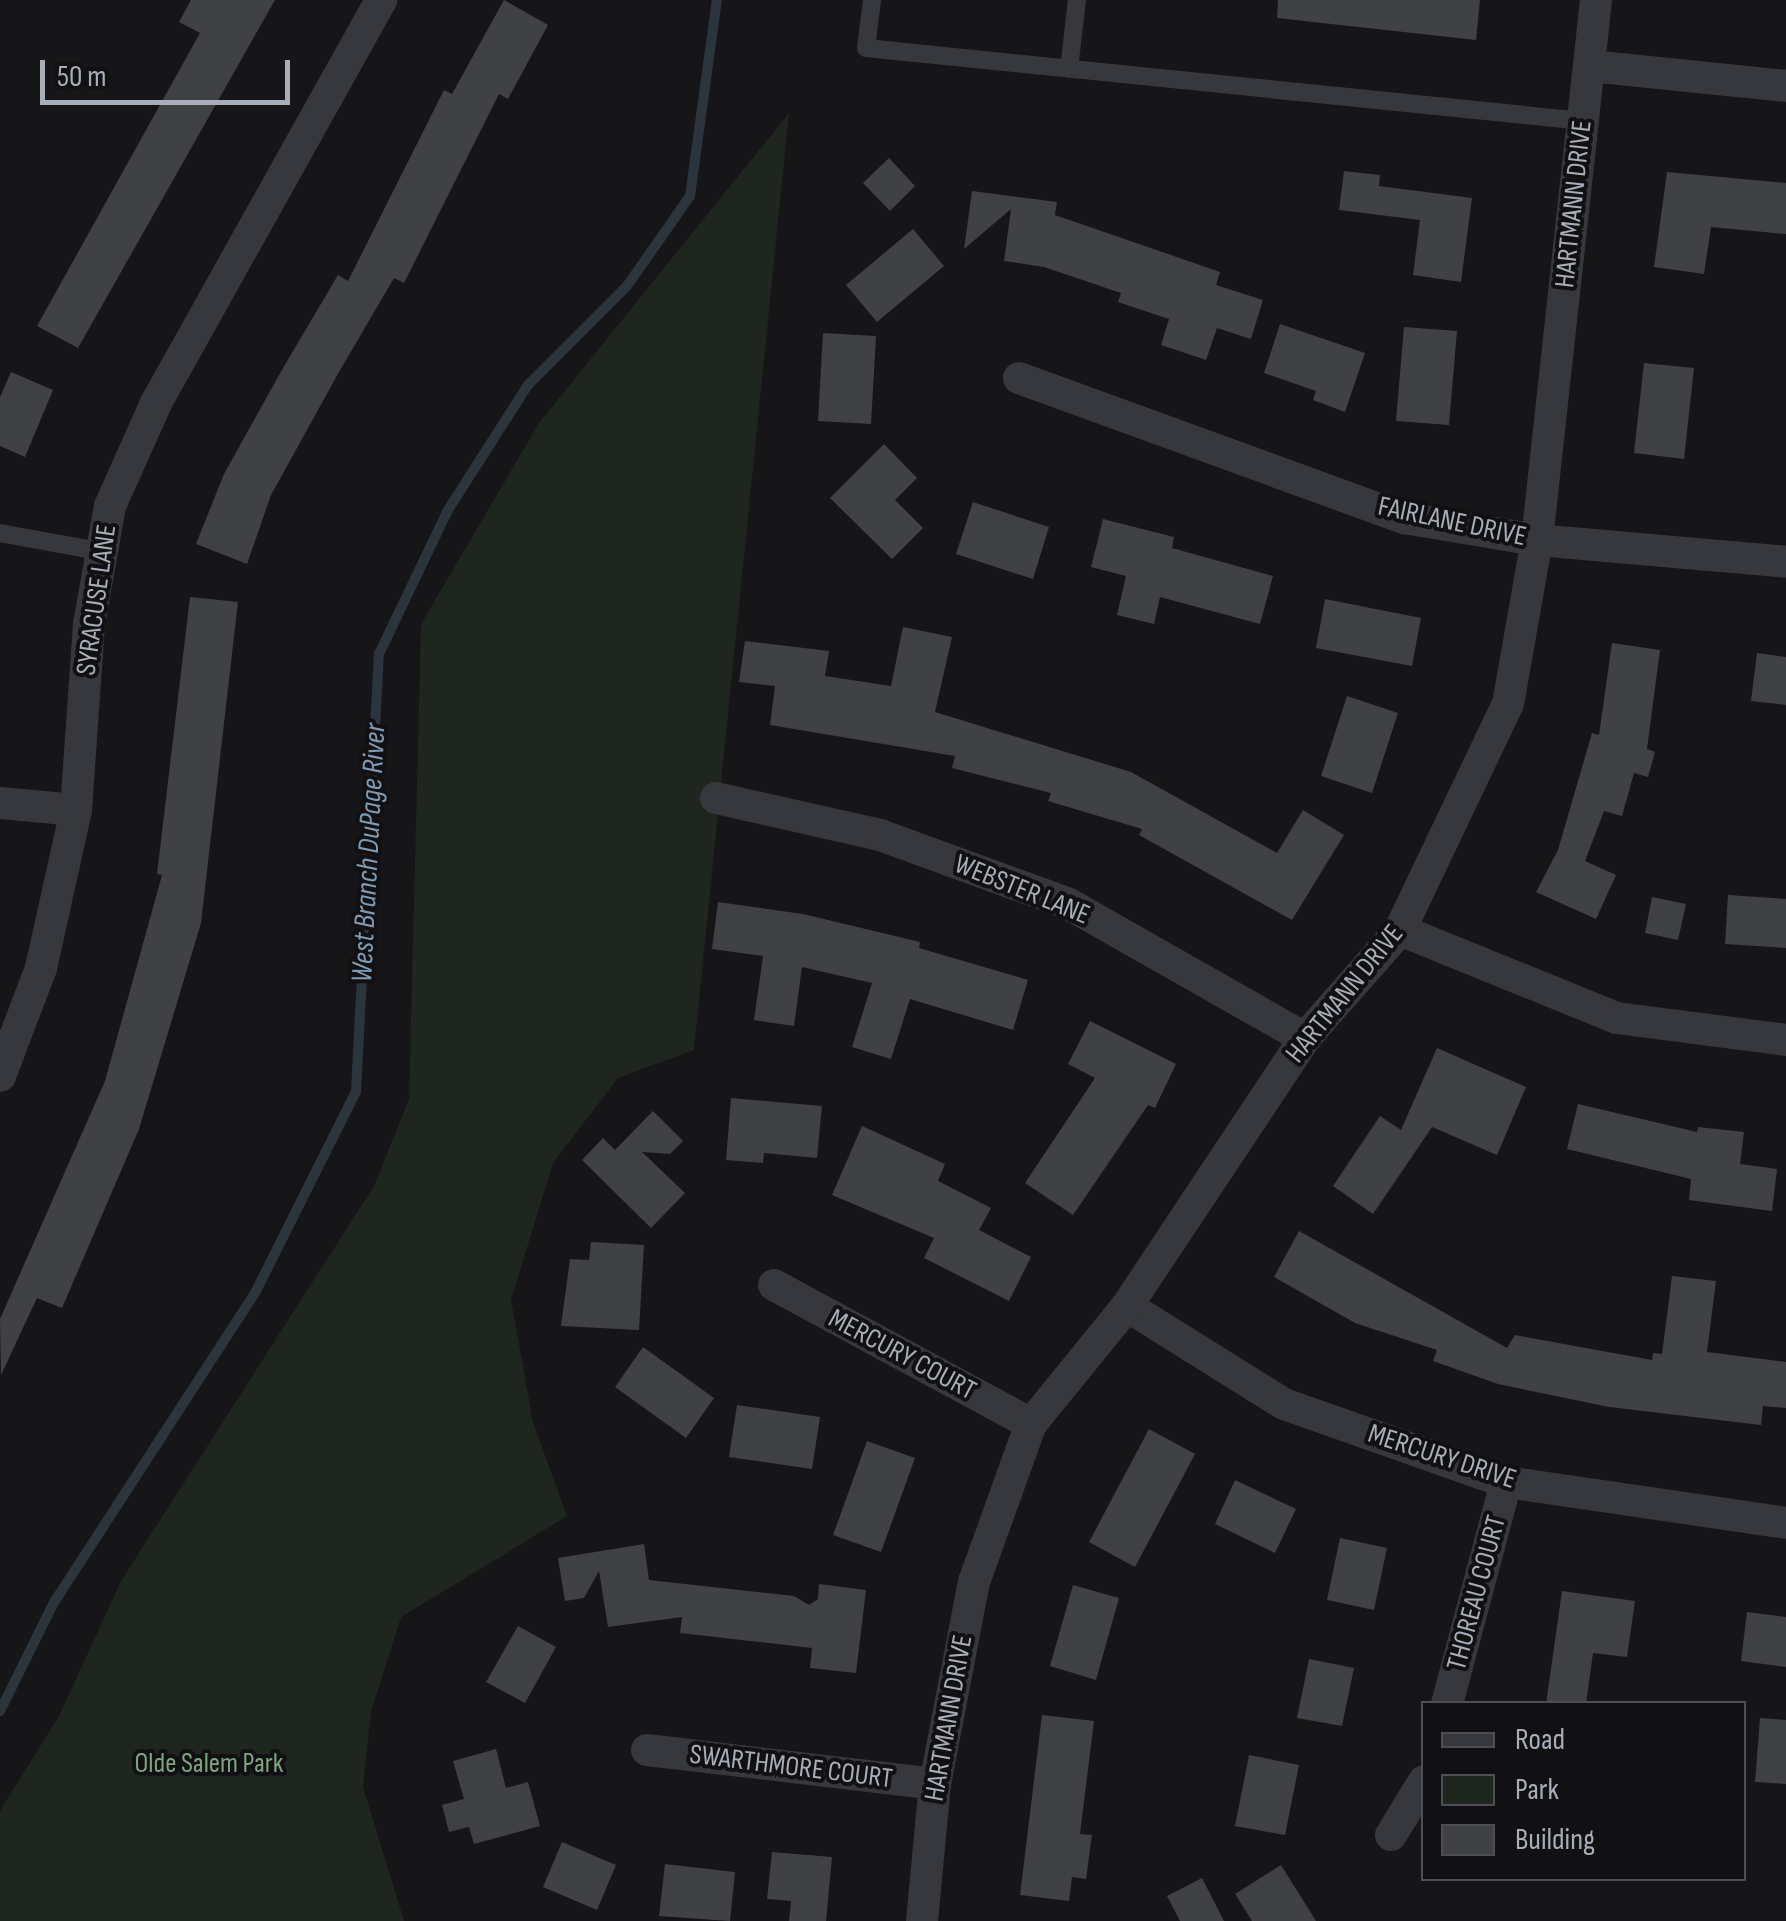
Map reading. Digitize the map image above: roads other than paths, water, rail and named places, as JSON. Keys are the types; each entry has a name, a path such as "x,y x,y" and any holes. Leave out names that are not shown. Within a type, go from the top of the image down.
{"street":[{"name":"SYRACUSE LANE","path":"0,1076 41,968 76,810 99,551 130,455 381,0"},
{"name":"HARTMANN DRIVE","path":"922,1921 935,1784 974,1582 1031,1424 1127,1306 1305,1038 1400,930 1508,704 1537,540 1596,0"},
{"path":"1590,66 1786,86"},
{"name":"FAIRLANE DRIVE","path":"1018,378 1404,518 1537,540 1786,562"},
{"name":"WEBSTER LANE","path":"716,798 880,834 1067,903 1305,1038"},
{"path":"0,803 76,810"},
{"path":"1400,930 1617,1018 1786,1040"},
{"name":"MERCURY COURT","path":"774,1285 1031,1424"},
{"name":"MERCURY DRIVE","path":"1127,1306 1284,1404 1506,1482 1786,1523"},
{"name":"THOREAU COURT","path":"1448,1701 1506,1482"},
{"name":"SWARTHMORE COURT","path":"647,1750 935,1784"},
{"path":"1391,1835 1421,1786"}],"lane":[{"path":"872,0 866,48 1584,121"},
{"path":"1069,69 1078,0"},
{"path":"0,533 99,551"}],"waterway":[{"name":"West Branch DuPage River","path":"0,1711 53,1604 255,1293 356,1091 379,654 448,510 528,385 627,286 690,196 717,0"}],"park label":[{"name":"Olde Salem Park","path":"209,1764"}]}
